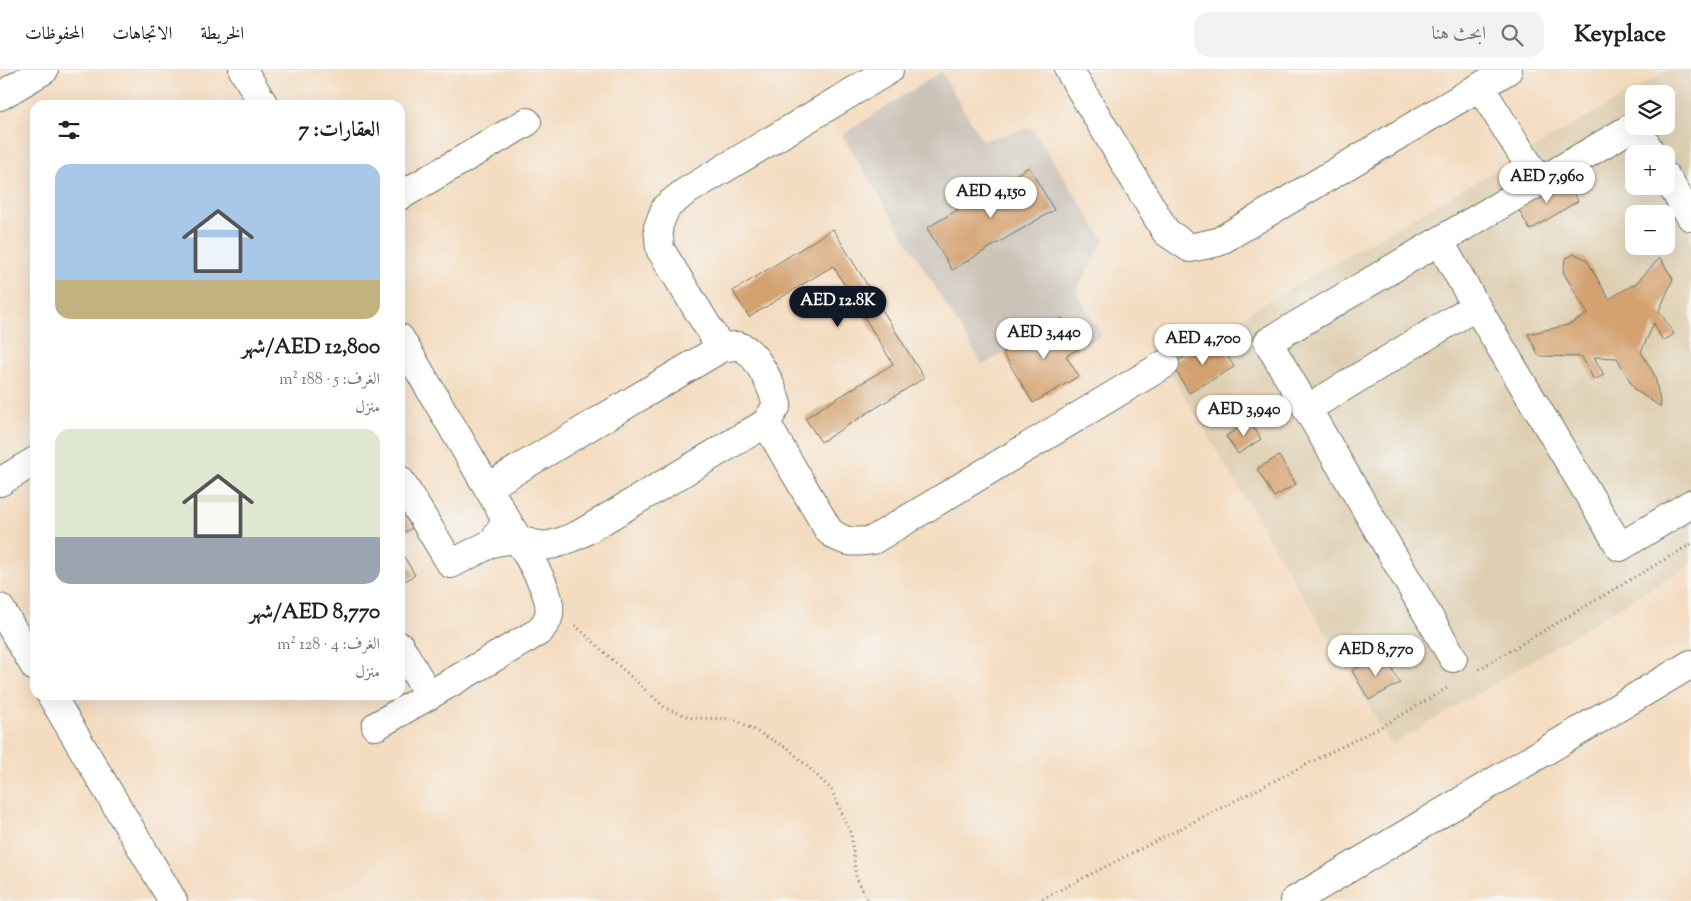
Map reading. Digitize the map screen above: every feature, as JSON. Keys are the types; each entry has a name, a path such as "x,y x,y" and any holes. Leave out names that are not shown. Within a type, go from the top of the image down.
{"lane":[{"path":"0,96 44,70"},
{"path":"243,70 261,100"},
{"path":"721,348 660,249 658,227 666,206 685,192 889,70"},
{"path":"1069,70 1166,232 1190,248 1218,242 1508,70"},
{"path":"1480,87 1539,181"},
{"path":"405,193 527,122"},
{"path":"1460,672 1268,342 1625,132"},
{"path":"1675,191 1691,217"},
{"path":"1440,242 1476,306 1620,547 1691,504"},
{"path":"1307,409 1476,306"},
{"path":"488,487 721,348 738,346 751,353 773,388 777,405 766,423 580,534 555,545 538,547 506,533"},
{"path":"376,726 540,631 549,617 549,601 541,581 506,533 488,487 410,377 405,358"},
{"path":"766,423 829,531 840,540 854,543 873,540 1165,364"},
{"path":"0,482 30,464"},
{"path":"405,488 451,564 506,533"},
{"path":"0,608 30,659"},
{"path":"405,655 429,696"},
{"path":"1294,901 1691,664"},
{"path":"54,700 173,901"}],"path":[{"path":"1038,901 1388,723 1460,672 1691,544"},
{"path":"549,601 665,708 692,718 734,719 789,749 830,789 851,834 856,877 868,901"}],"shaded area":[{"path":"1669,70 1691,70 1691,564 1392,745 1165,364 1191,346 1625,95 1625,135 1675,135 1675,85 1643,85"},
{"path":"941,72 982,140 1032,128 1104,240 1076,291 1101,335 1080,348 1062,318 983,365 842,135"}],"building":[{"path":"1029,167 1054,210 952,270 927,228"},
{"path":"1564,179 1578,201 1530,230 1517,207"},
{"path":"833,229 924,378 821,442 805,418 893,364 833,266 749,317 733,291"},
{"path":"1574,254 1586,259 1609,299 1636,283 1660,258 1673,279 1659,311 1674,334 1663,341 1654,323 1641,352 1655,376 1661,407 1635,390 1617,358 1594,357 1604,375 1594,380 1582,357 1539,356 1528,334 1568,325 1588,314 1563,272 1565,259"},
{"path":"1062,318 1080,348 1066,356 1079,376 1033,403 1003,353"},
{"path":"1217,338 1234,367 1189,393 1172,364"},
{"path":"1250,421 1261,439 1238,454 1226,436"},
{"path":"1279,456 1296,484 1274,497 1257,469"},
{"path":"405,516 412,528 405,532"},
{"path":"405,558 415,575 405,581"},
{"path":"1383,653 1400,683 1369,700 1352,671"}]}
